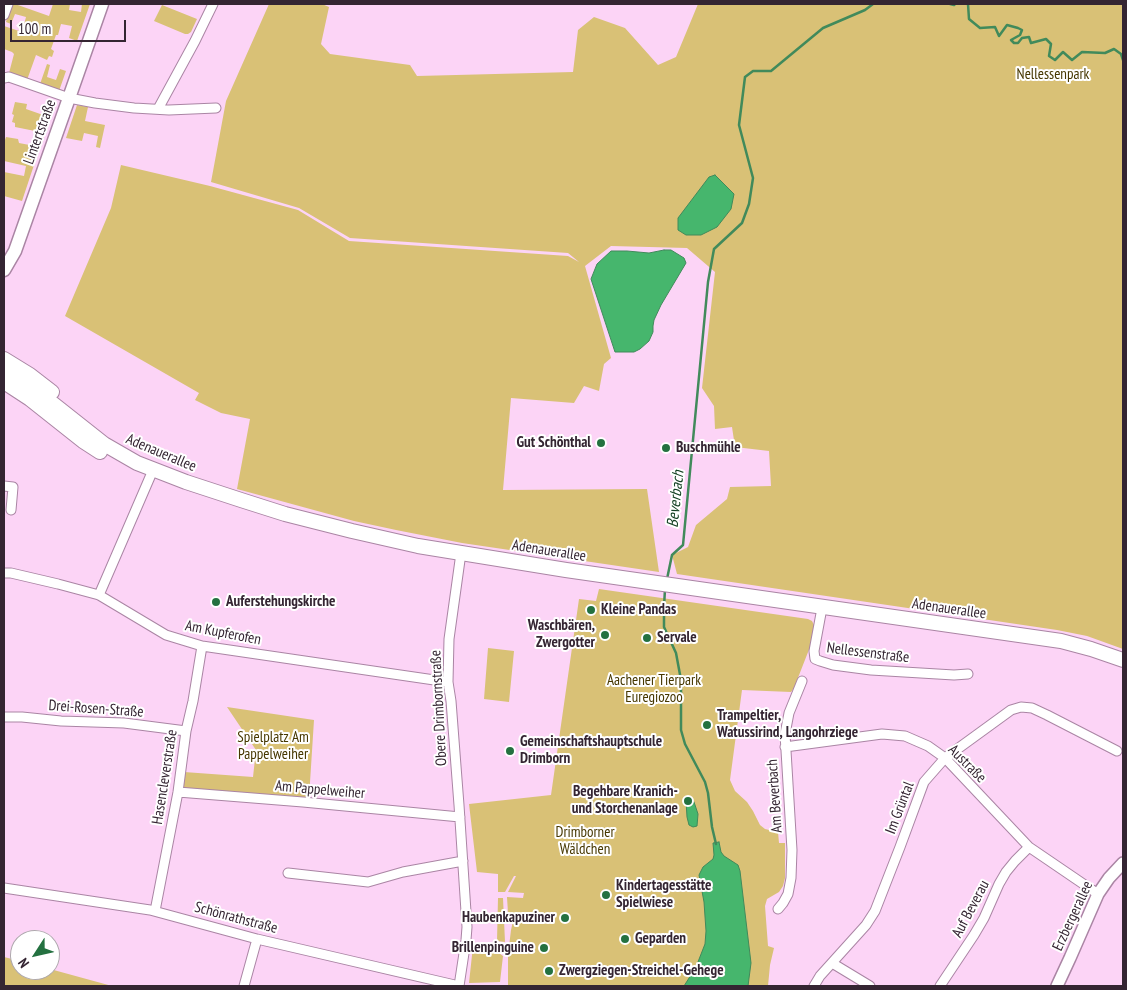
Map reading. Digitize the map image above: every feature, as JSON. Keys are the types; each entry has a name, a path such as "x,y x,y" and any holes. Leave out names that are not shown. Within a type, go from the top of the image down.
{"main road":[{"name":"Lintertstraße","path":"4,270 15,251 102,4"},
{"path":"4,359 30,375 110,437 130,459"},
{"name":"Adenauerallee","path":"4,371 36,391 110,448 130,459 153,470 241,500 309,520 394,541 557,569 1061,641 1123,660"},
{"path":"4,382 30,399 99,452 130,459"}],"street":[{"path":"4,15 8,4"},
{"path":"158,109 213,4"},
{"path":"4,78 9,77 69,98 112,106 186,110 216,108"},
{"path":"99,595 153,470"},
{"path":"4,486 13,487 11,510"},
{"name":"Obere Drimbornstraße","path":"459,986 467,928 460,817 448,682 449,639 461,553"},
{"name":"Am Kupferofen","path":"4,574 58,584 99,595 166,635 202,646 448,682"},
{"name":"Nellessenstraße","path":"822,608 814,651 815,659 833,665 871,670 954,675 968,674"},
{"name":"Hasencleverstraße","path":"155,911 178,792 186,731 202,646"},
{"name":"Am Beverbach","path":"778,909 788,894 791,878 792,850 785,734 789,713 802,681"},
{"name":"Im Grüntal","path":"814,986 820,976 866,925 875,911 924,782 944,758 1011,710 1021,707 1032,708 1117,751"},
{"name":"Drei-Rosen-Straße","path":"4,717 116,723 186,731"},
{"name":"Austraße","path":"785,747 882,734 905,736 928,746 944,758 1029,847 1098,894"},
{"name":"Am Pappelweiher","path":"178,792 460,817"},
{"name":"Auf Beverau","path":"940,986 984,918 1006,872 1029,847"},
{"path":"288,873 368,882 403,872 463,861"},
{"name":"Erzbergerallee","path":"1057,986 1098,894 1109,878 1123,864"},
{"name":"Schönrathstraße","path":"4,888 155,911 257,939 459,986"},
{"path":"244,986 257,939"},
{"path":"832,963 870,986"}],"green space":[{"path":"11,4 49,16 53,4 70,4 69,10 81,12 82,4 90,4 77,41 69,38 72,26 61,24 51,49 54,51 52,57 49,56 47,60 36,55 27,80 9,73 14,54 4,49 4,26 28,34 29,31 23,28 26,17 15,14 11,24 6,22"},
{"name":"Nellessenpark","path":"269,4 322,4 329,7 321,44 330,54 410,65 417,76 573,72 578,30 594,17 625,28 658,65 676,57 698,4 1123,4 1123,649 1087,636 1057,630 677,574 672,555 688,547 696,525 727,499 730,487 771,486 769,451 735,447 732,427 715,429 714,406 702,388 715,272 687,248 611,246 585,266 611,358 604,364 599,391 584,386 574,403 511,398 503,490 647,489 659,572 462,543 354,521 237,489 250,419 221,413 195,400 199,393 65,316 111,208 121,165 210,186 298,210 349,241 568,256 579,262 568,253 350,238 299,208 211,182 226,101"},
{"path":"162,5 197,19 191,32 185,34 154,21"},
{"path":"47,64 50,65 47,77 56,80 60,69 66,71 59,91 40,84"},
{"path":"15,102 27,104 26,109 46,116 45,120 49,121 42,143 33,141 35,131 15,127 15,123 12,122 14,115 12,114"},
{"path":"77,105 88,107 85,121 105,125 100,148 96,147 98,136 84,133 82,141 66,138"},
{"path":"6,137 18,139 19,143 40,147 22,201 4,196 4,172 24,176 26,166 4,161"},
{"name":"Aachener Tierpark Euregiozoo","path":"599,589 808,619 814,625 810,647 791,692 742,690 730,780 735,791 747,802 753,811 760,825 765,829 778,832 779,843 785,843 785,878 783,886 779,892 767,899 765,906 768,946 774,948 768,986 508,986 508,955 514,917 508,913 507,897 523,898 524,893 508,892 516,876 514,876 505,892 498,892 498,874 477,872 469,804 551,795 579,599 596,601"},
{"path":"488,648 514,651 509,702 484,699"},
{"name":"Spielplatz Am Pappelweiher","path":"227,707 314,720 309,798 183,789 184,772 253,777 256,750"},
{"path":"498,898 503,898 505,942 497,941"},
{"path":"473,946 488,948 503,956 500,982 469,983"},
{"path":"4,957 10,958 10,980 60,980 60,972 112,986 4,986"}],"shaded area":[{"path":"715,175 734,194 731,209 717,227 701,235 686,235 678,230 678,218 709,177"},
{"path":"671,250 684,258 686,263 661,305 654,320 653,332 649,341 634,352 615,352 591,279 597,264 611,251 649,253"},
{"path":"690,798 694,802 698,814 697,826 693,827 689,825 687,817 686,801"},
{"path":"719,842 721,852 738,865 740,871 751,963 748,986 684,986 696,967 705,944 704,902 699,875 703,867 713,859 713,843"}],"waterway":[{"name":"Beverbach","path":"667,579 672,555 683,545 708,282 714,249 742,223 749,204 753,178 739,125 745,77 753,71 771,71 823,28 865,10 873,4"},
{"path":"950,4 955,4"},
{"path":"968,4 969,19 980,28 995,27 999,36 1007,25 1018,28 1022,30 1020,35 1011,40 1014,43 1018,43 1022,38 1029,37 1031,43 1046,39 1051,44 1049,56 1055,60 1063,52 1072,60 1082,52 1105,53 1114,49 1121,54 1123,60"},
{"name":"Beverbach","path":"665,589 664,627 676,653 681,680 681,730 685,744 705,782 716,844"}],"place":[{"name":"Gut Schönthal","path":"601,443"},
{"name":"Buschmühle","path":"666,448"},
{"name":"Auferstehungskirche","path":"216,602"},
{"name":"Kleine Pandas","path":"591,610"},
{"name":"Waschbären, Zwergotter","path":"605,635"},
{"name":"Servale","path":"647,638"},
{"name":"Trampeltier, Watussirind, Langohrziege","path":"707,725"},
{"name":"Gemeinschaftshauptschule Drimborn","path":"510,751"},
{"name":"Begehbare Kranich- und Storchenanlage","path":"688,801"},
{"name":"Kindertagesstätte Spielwiese","path":"606,895"},
{"name":"Haubenkapuziner","path":"565,918"},
{"name":"Geparden","path":"625,939"},
{"name":"Brillenpinguine","path":"544,948"},
{"name":"Zwergziegen-Streichel-Gehege","path":"549,971"}],"park label":[{"name":"Drimborner Wäldchen","path":"585,842"}]}
